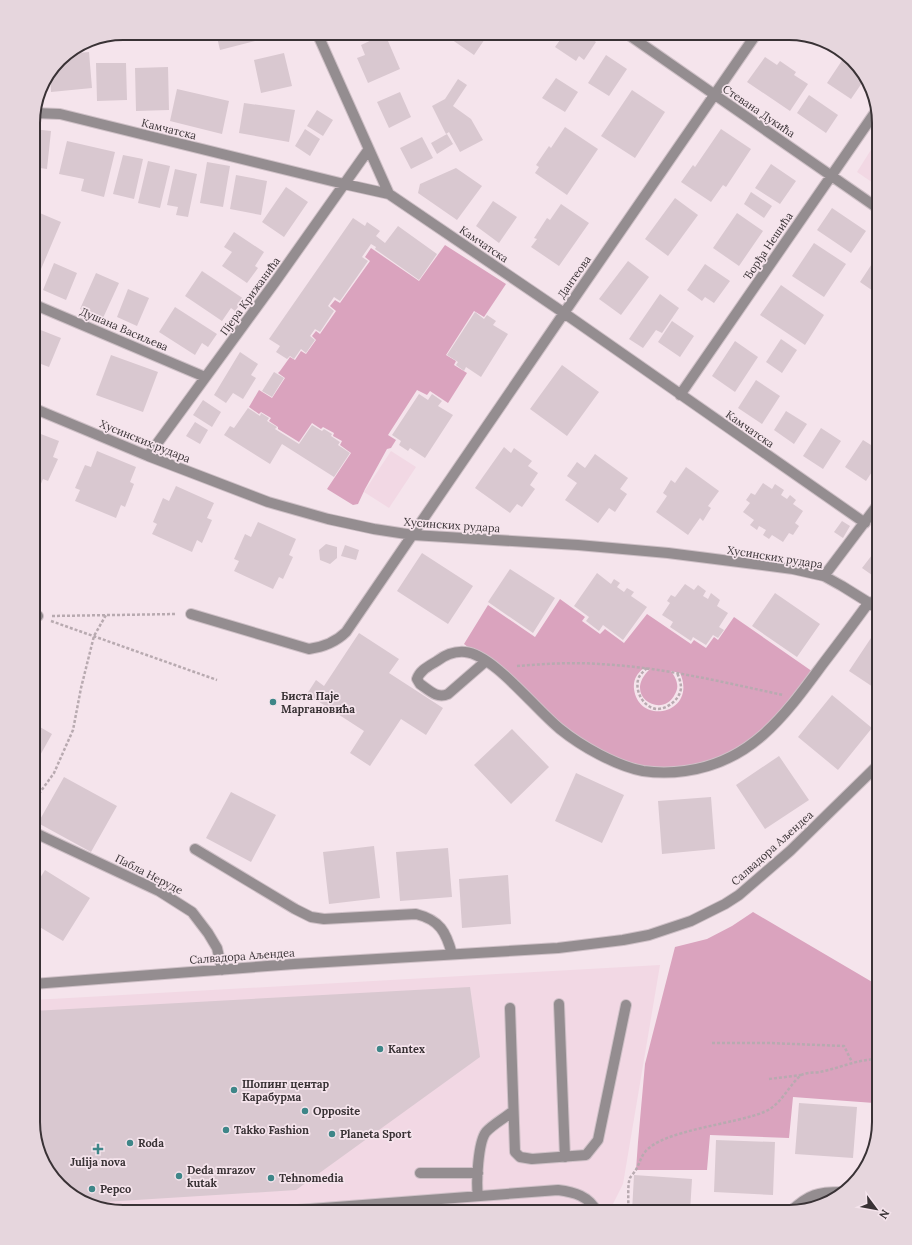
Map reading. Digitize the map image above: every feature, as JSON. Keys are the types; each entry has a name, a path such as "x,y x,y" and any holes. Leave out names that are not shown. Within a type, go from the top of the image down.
{"street":[{"path":"320,40 389,194"},
{"name":"Стевана Дукића","path":"636,40 714,96 872,203"},
{"name":"Дантеова","path":"191,614 309,649 319,648 338,639 346,632 752,40"},
{"name":"Камчатска","path":"41,113 60,114 389,194 564,313 865,523"},
{"name":"Ђорђа Нешића","path":"680,395 871,117"},
{"name":"Пјера Крижанића","path":"148,456 369,148"},
{"name":"Душана Васиљева","path":"40,307 205,377"},
{"name":"Хусинских рудара","path":"40,411 148,456 268,502 305,513 360,526 412,535 578,545 668,553 793,569 824,576 872,604"},
{"path":"824,576 872,513"},
{"path":"486,661 448,694 443,696 437,696 418,682 417,679 422,671 445,655 455,652 473,653 486,661 496,668 560,729 583,745 606,757 642,771 658,773 677,772 710,766 736,755 772,727 791,708 869,602"},
{"name":"Салвадора Аљендеа","path":"40,983 452,954 558,948 624,940 670,929 691,921 730,901 790,851 872,771"},
{"name":"Пабла Неруде","path":"40,835 159,891 192,912 218,948 222,970"},
{"path":"195,849 288,905 311,917 324,919 416,914 426,916 434,920 445,933 452,954"},
{"path":"559,1004 565,1157"},
{"path":"510,1008 515,1152 520,1157 532,1159 586,1155 598,1140 626,1005"},
{"path":"478,1196 478,1173 481,1139 486,1131 513,1111"},
{"path":"420,1173 478,1173"},
{"path":"362,1205 558,1190 572,1191 583,1196 592,1205"},
{"path":"800,1204 812,1195 833,1192"}],"path":[{"path":"40,615 191,614"},
{"path":"40,792 54,773 73,730 81,688 94,636 106,615"},
{"path":"40,617 217,680"},
{"path":"496,668 551,664 598,664 647,668 677,672 798,698"},
{"path":"647,668 638,679 638,692 645,703 651,707 657,708 670,705 676,700 681,688 680,679 677,672"},
{"path":"712,1043 769,1043 844,1046 852,1062"},
{"path":"769,1079 835,1069 852,1062 872,1060"},
{"path":"629,1205 630,1178 645,1152 657,1142 698,1129 765,1112 778,1103 802,1074"}],"shaded area":[{"path":"872,148 872,182 857,172"},
{"path":"445,245 506,284 484,317 474,311 446,355 456,361 454,365 467,373 448,403 430,391 427,395 417,390 388,435 396,440 391,448 387,449 358,504 353,505 327,489 351,453 340,445 342,441 333,436 334,433 323,427 321,429 312,423 299,442 278,429 278,427 269,421 271,418 261,412 259,414 249,407 259,390 272,398 285,378 278,373 290,357 295,360 301,351 306,354 316,340 312,336 316,331 320,334 336,311 330,306 335,300 340,303 370,261 365,257 371,248 419,281"},
{"path":"391,451 416,467 389,508 364,492"},
{"path":"560,599 585,617 582,621 600,634 605,629 624,643 647,614 691,644 694,640 706,648 714,637 718,640 734,617 816,674 777,722 710,766 642,771 583,745 464,644 488,605 535,637","holes":["644,668 650,669 642,679 640,688 642,696 654,705 662,705 669,701 675,694 677,688 676,679 671,671 680,673 683,687 681,698 675,706 666,710 655,711 646,708 638,701 634,689 637,674"]},
{"path":"753,912 872,982 872,1103 793,1097 789,1138 710,1135 707,1170 636,1170 645,1064 675,947 707,939 732,926"},
{"path":"660,965 623,1184 612,1205 118,1205 91,1199 70,1185 42,1137 40,1122 40,1000"}],"building":[{"path":"218,40 259,40 220,50"},
{"path":"372,40 388,40 400,69 368,83 357,58 365,55 361,45"},
{"path":"452,40 484,40 474,55"},
{"path":"560,40 593,40 596,42 584,60 579,56 576,61 555,47"},
{"path":"89,52 92,88 51,92 51,83 54,77 64,64 79,53"},
{"path":"284,53 292,86 261,93 254,60"},
{"path":"606,55 627,69 609,96 588,83"},
{"path":"765,57 777,65 780,61 796,72 794,75 808,84 790,111 747,82"},
{"path":"843,60 848,64 862,83 851,99 827,83"},
{"path":"96,63 126,63 127,100 97,101"},
{"path":"168,67 169,110 136,111 135,68"},
{"path":"556,78 578,92 565,112 542,98"},
{"path":"458,79 467,85 453,106 471,119 483,140 460,152 449,132 446,134 432,106 445,99"},
{"path":"177,89 229,101 222,134 170,121"},
{"path":"632,90 665,112 635,158 601,136"},
{"path":"400,92 411,117 389,128 377,102"},
{"path":"809,95 838,115 826,133 797,113"},
{"path":"244,103 295,110 289,142 239,133"},
{"path":"317,110 333,120 323,136 307,126"},
{"path":"565,127 598,149 567,195 535,173 539,167 536,165 549,146 551,148"},
{"path":"305,129 320,139 310,156 295,146"},
{"path":"721,129 751,149 726,187 723,185 711,202 681,182 693,165 695,167"},
{"path":"40,130 51,131 47,169 40,168"},
{"path":"447,134 453,144 437,154 431,143"},
{"path":"422,137 433,158 411,169 400,148"},
{"path":"67,141 115,152 104,197 81,191 84,179 59,174"},
{"path":"123,155 143,159 134,199 113,194"},
{"path":"148,161 170,166 160,208 138,203"},
{"path":"207,162 230,166 223,207 200,203"},
{"path":"771,164 796,181 780,204 755,188"},
{"path":"456,168 482,186 457,220 418,193 420,184"},
{"path":"175,169 197,174 188,217 176,215 178,207 167,205"},
{"path":"236,175 267,181 261,215 230,209"},
{"path":"286,187 308,202 284,237 262,222"},
{"path":"751,192 772,206 764,218 744,204"},
{"path":"675,198 698,215 668,256 645,239"},
{"path":"493,201 517,217 499,243 476,226"},
{"path":"561,204 589,223 559,266 531,247 537,239 534,238 547,218 550,220"},
{"path":"832,208 866,231 851,253 817,230"},
{"path":"40,213 61,222 40,272"},
{"path":"737,213 763,231 739,266 713,248"},
{"path":"353,218 365,226 367,222 380,231 376,236 385,243 398,226 437,254 419,280 375,249 376,247 371,244 362,257 368,261 340,301 334,297 328,306 334,311 320,332 315,329 310,336 315,340 306,353 301,349 294,359 290,356 287,359 276,352 280,346 269,339"},
{"path":"234,232 264,252 255,266 258,268 247,283 222,266 232,252 224,247"},
{"path":"814,243 846,264 824,297 792,276"},
{"path":"628,261 649,277 621,315 599,299"},
{"path":"54,263 77,273 66,300 43,290"},
{"path":"705,264 730,281 714,303 705,297 702,301 687,290"},
{"path":"872,264 872,290 860,282"},
{"path":"202,271 244,299 235,311 231,308 222,321 185,296"},
{"path":"96,273 119,283 103,318 80,309"},
{"path":"781,285 824,315 805,345 760,315"},
{"path":"128,289 149,298 137,326 117,317"},
{"path":"660,294 679,308 662,333 656,330 643,348 629,339"},
{"path":"175,307 217,334 208,347 202,343 195,355 159,332"},
{"path":"475,312 484,319 487,315 496,321 493,325 508,334 481,377 466,367 464,371 456,365 458,362 447,355"},
{"path":"672,321 694,336 680,357 658,342"},
{"path":"40,330 61,338 49,367 40,364"},
{"path":"781,339 797,350 782,373 766,362"},
{"path":"735,341 758,357 735,392 712,376"},
{"path":"240,352 258,364 251,375 256,378 243,399 233,393 226,403 214,395"},
{"path":"111,355 158,372 143,412 96,395"},
{"path":"562,365 599,392 567,436 530,409"},
{"path":"274,372 284,378 272,397 262,391"},
{"path":"756,380 780,396 762,424 738,408"},
{"path":"419,394 428,400 432,394 442,401 438,406 453,415 425,458 410,448 408,451 399,445 401,441 392,435"},
{"path":"203,400 221,412 212,427 193,415"},
{"path":"248,408 260,416 261,413 269,418 267,421 277,427 275,429 299,444 312,425 322,431 324,429 332,434 331,436 340,442 338,445 350,453 334,477 282,444 270,464 224,435 230,426 234,428"},
{"path":"786,411 807,424 794,444 774,430"},
{"path":"195,422 208,430 200,444 186,436"},
{"path":"821,428 841,441 823,469 803,456"},
{"path":"40,434 59,441 53,457 58,459 48,481 43,479 40,486"},
{"path":"863,440 872,446 872,472 866,481 845,467"},
{"path":"504,447 511,453 514,448 532,461 528,466 538,473 530,485 535,489 522,507 517,504 510,513 475,488"},
{"path":"97,451 136,467 130,482 134,484 125,507 121,505 116,518 75,501 80,490 75,488 85,465 91,467"},
{"path":"595,454 628,478 620,489 627,494 615,512 609,508 598,523 565,500 577,483 567,476 577,462 585,468"},
{"path":"686,467 719,491 708,506 711,508 703,521 700,518 688,535 656,512 667,496 663,493 671,480 675,483"},
{"path":"763,483 772,489 775,484 784,490 781,495 787,499 790,495 796,500 793,504 803,511 795,523 799,526 793,535 789,533 783,542 772,535 769,539 763,535 766,530 759,526 757,530 750,525 754,520 743,512 750,503 746,500 751,493 755,495"},
{"path":"176,486 214,503 207,518 212,520 202,543 197,540 192,552 152,534 157,524 153,522 163,498 169,501"},
{"path":"842,521 850,526 843,538 834,532"},
{"path":"258,522 296,539 289,555 293,557 283,579 279,577 273,589 234,571 239,561 234,559 245,534 251,537"},
{"path":"326,544 337,547 337,558 330,564 320,560 319,550"},
{"path":"345,545 359,550 356,560 341,556"},
{"path":"422,553 473,586 448,624 397,591"},
{"path":"872,555 872,575 862,568"},
{"path":"510,569 555,598 533,633 488,602"},
{"path":"597,573 611,584 614,579 620,583 617,587 624,592 627,588 634,592 631,596 647,607 623,640 603,625 599,631 586,621 589,617 574,606"},
{"path":"685,584 694,590 698,585 706,591 703,596 708,599 711,593 720,600 717,606 728,613 719,627 724,630 718,638 713,635 706,645 693,637 691,641 670,627 673,622 662,615 670,603 667,601 671,595 675,597"},
{"path":"775,593 820,624 797,657 752,626"},
{"path":"359,633 399,659 389,673 443,708 426,735 401,719 370,766 350,753 364,731 307,694 316,680 324,686"},
{"path":"872,636 872,686 849,671"},
{"path":"832,695 872,728 838,770 798,737"},
{"path":"40,727 52,734 40,755"},
{"path":"512,729 549,767 511,804 474,765"},
{"path":"779,756 809,800 765,829 736,785"},
{"path":"576,773 624,795 602,843 555,821"},
{"path":"64,777 117,806 91,852 40,824 40,819"},
{"path":"231,792 276,815 251,862 206,838"},
{"path":"711,797 715,849 662,854 658,801"},
{"path":"374,846 380,898 329,904 323,852"},
{"path":"448,848 452,897 400,901 396,852"},
{"path":"45,870 90,898 63,941 40,927 40,878"},
{"path":"508,875 511,924 462,928 459,879"},
{"name":"Шопинг центар Карабурма","path":"470,987 480,1057 296,1190 102,1202 91,1199 64,1181 46,1154 40,1122 40,1011"},
{"path":"799,1103 857,1107 853,1158 795,1154"},
{"path":"716,1140 775,1142 773,1195 714,1192"},
{"path":"634,1175 692,1179 690,1205 632,1205"}],"place":[{"name":"Биста Паје Маргановића","path":"273,702"},
{"name":"Kantex","path":"380,1049"},
{"name":"Шопинг центар Карабурма","path":"234,1090"},
{"name":"Opposite","path":"305,1111"},
{"name":"Takko Fashion","path":"226,1130"},
{"name":"Planeta Sport","path":"332,1134"},
{"name":"Roda","path":"130,1143"},
{"name":"Julija nova","path":"98,1149"},
{"name":"Deda mrazov kutak","path":"179,1176"},
{"name":"Tehnomedia","path":"271,1178"},
{"name":"Pepco","path":"92,1189"}]}
